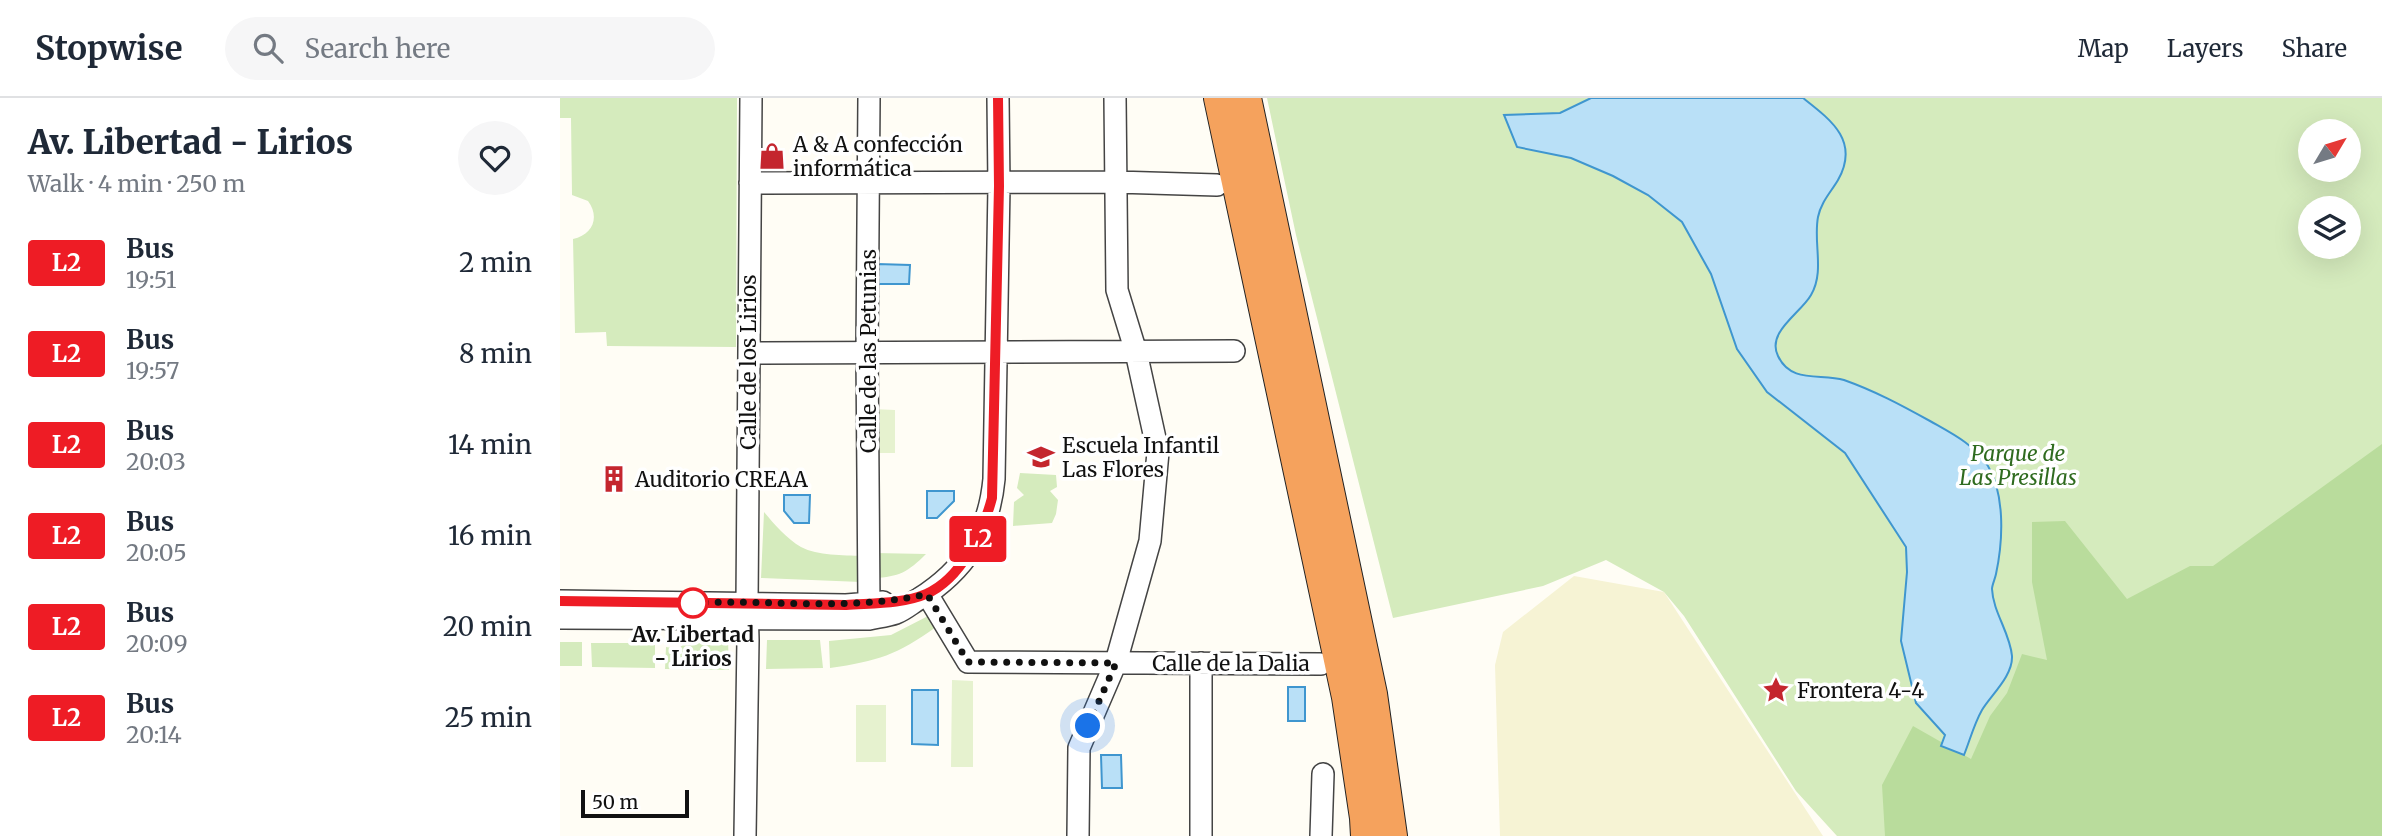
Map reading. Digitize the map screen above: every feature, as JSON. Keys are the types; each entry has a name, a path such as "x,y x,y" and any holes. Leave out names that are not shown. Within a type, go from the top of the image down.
{"highway":[{"path":"1219,98 1347,697 1366,836"},
{"path":"1246,98 1372,694 1392,836"}],"street":[{"name":"Calle de los Lirios","path":"745,836 751,98"},
{"name":"Calle de las Petunias","path":"869,98 869,604"},
{"path":"560,601 869,620 897,613 947,580 966,558 987,517 994,479 998,98"},
{"path":"1078,836 1079,748 1116,663 1150,541 1158,452 1136,352 1117,290 1115,98"},
{"path":"750,183 1116,182 1217,185"},
{"path":"749,353 1234,351"},
{"path":"560,618 747,612 869,604 927,594"},
{"name":"Calle de la Dalia","path":"927,594 968,662 1321,664"},
{"path":"1200,836 1202,663"},
{"path":"1321,836 1323,774"}],"shaded area":[{"path":"1574,576 1664,592 1823,836 1500,836 1495,665 1503,632"}],"green space":[{"path":"560,98 737,98 736,347 607,346 606,332 575,333 573,239 590,229 594,213 588,201 572,195 571,118 560,118"},
{"name":"Parque de Las Presillas","path":"1267,98 2382,98 2382,836 1837,836 1796,791 1684,616 1664,592 1606,560 1543,586 1393,618 1296,235"},
{"path":"873,409 895,410 895,453 872,453"},
{"path":"2382,444 2382,836 1885,836 1882,785 1913,726 1971,759 1990,716 2007,693 2022,654 2047,660 2032,582 2032,522 2065,521 2127,599 2190,566 2213,566"},
{"path":"1020,473 1056,475 1057,487 1050,491 1058,500 1052,523 1013,526 1014,502 1024,495 1017,488"},
{"path":"764,512 786,536 801,547 823,554 862,556 861,582 761,578"},
{"path":"875,553 926,554 903,572 874,578"},
{"path":"932,614 936,627 910,644 861,663 830,668 829,641 891,635"},
{"path":"728,640 729,670 665,669 666,647 678,649 685,643"},
{"path":"767,640 820,640 823,668 766,669"},
{"path":"560,642 582,642 582,666 560,666"},
{"path":"591,643 655,643 655,668 592,667"},
{"path":"952,680 973,681 973,767 951,767"},
{"path":"856,705 886,705 886,762 856,762"}],"water":[{"path":"1591,98 1803,98 1832,123 1839,133 1846,154 1838,180 1819,212 1815,286 1806,302 1786,323 1777,339 1776,347 1778,356 1791,371 1855,384 1946,430 1976,451 1991,472 2001,509 2001,538 1992,589 1993,598 2012,656 2009,671 1979,715 1964,755 1941,746 1945,735 1916,703 1901,641 1907,572 1906,547 1845,453 1767,392 1737,349 1711,274 1682,222 1648,195 1613,176 1571,158 1517,147 1504,115 1560,113"},
{"path":"877,264 910,265 909,284 877,284"},
{"path":"927,491 954,491 954,501 937,518 927,518"},
{"path":"784,495 810,495 809,523 794,523 784,511"},
{"path":"1288,687 1305,687 1305,721 1288,721"},
{"path":"912,690 938,690 938,745 912,744"},
{"path":"1101,755 1121,755 1122,788 1102,788"}],"bus line":[{"name":"L2","path":"560,601 846,605 892,601 927,594 947,580 978,539 992,498 999,186 998,98"}],"place":[{"name":"A & A confección informática","path":"772,156"},
{"name":"Escuela Infantil Las Flores","path":"1041,457"},
{"name":"Auditorio CREAA","path":"614,479"},
{"name":"Av. Libertad - Lirios","path":"693,603"},
{"name":"Frontera 4-4","path":"1776,690"}],"route":[{"path":"693,603 846,605 892,601 927,594 968,662 1116,663 1088,726"}]}
